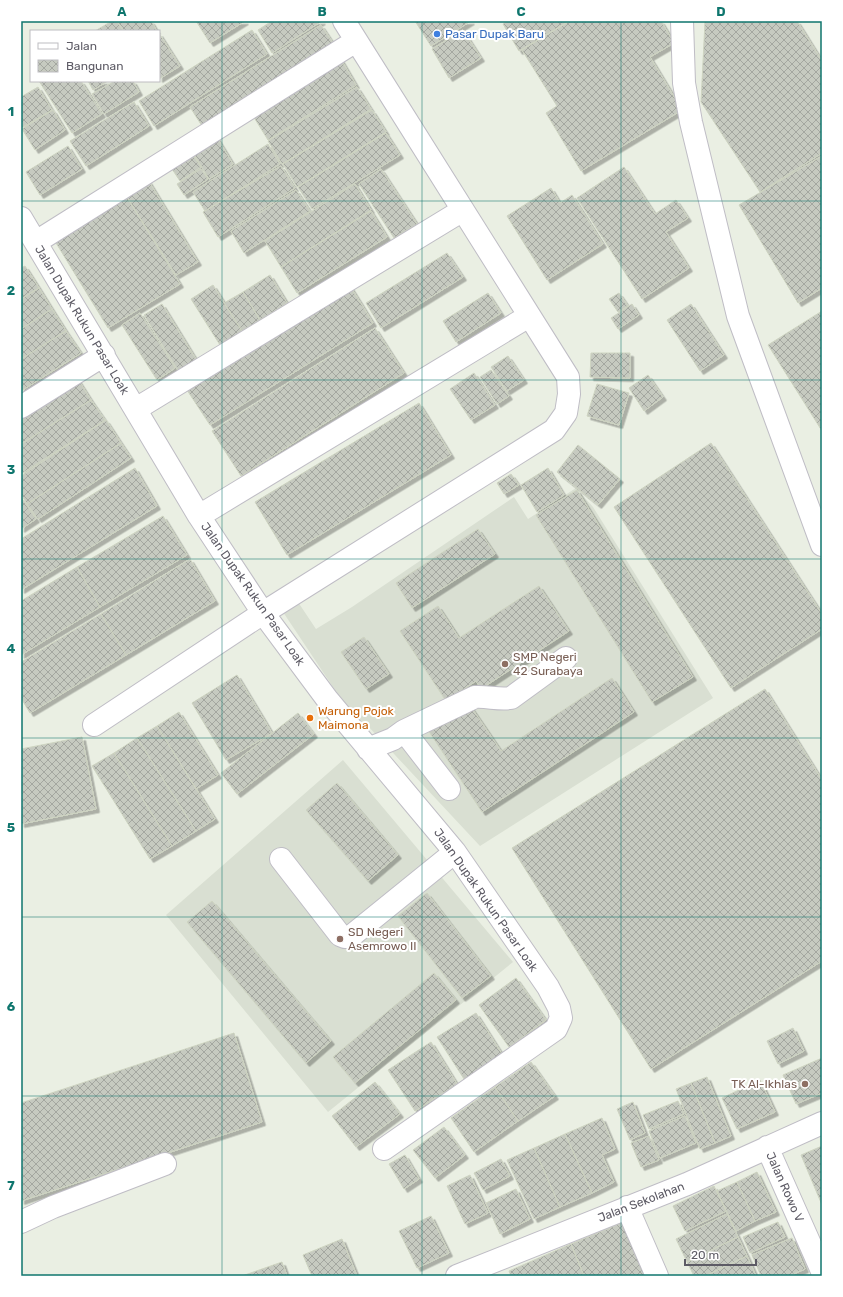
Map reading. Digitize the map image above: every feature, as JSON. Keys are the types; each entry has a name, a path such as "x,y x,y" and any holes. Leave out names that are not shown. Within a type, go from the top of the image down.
{"street":[{"path":"94,725 263,613 554,430 566,413 569,394 568,377 344,21"},
{"path":"682,21 684,83 693,130 738,316 822,545"},
{"path":"36,242 356,41"},
{"path":"136,409 462,210"},
{"name":"Jalan Dupak Rukun Pasar Loak","path":"21,218 199,516 263,613 327,699 368,749 420,808 454,852 548,987 559,1008 561,1018 556,1029 384,1149"},
{"path":"199,516 529,316"},
{"path":"21,406 104,355"},
{"path":"368,749 475,697 486,696 503,699 511,698 566,658"},
{"path":"404,731 448,789"},
{"path":"281,858 340,935 346,937 350,936 454,852"},
{"name":"Jalan Sekolahan","path":"457,1276 495,1269 627,1207 686,1184 822,1123"},
{"name":"Jalan Rowo V","path":"767,1147 822,1271"},
{"path":"21,1222 53,1207 165,1164"},
{"path":"627,1207 657,1276"}],"shaded area":[{"name":"SMP Negeri 42 Surabaya","path":"576,488 593,507 713,698 480,846 367,725 351,714 283,612 298,602 316,629 352,607 514,497 528,519"},
{"name":"SD Negeri Asemrowo II","path":"343,760 513,962 328,1112 166,915"}],"building":[{"path":"112,21 117,21 122,30 97,30"},
{"path":"117,21 151,21 156,30 123,30"},
{"path":"196,21 245,21 210,43"},
{"path":"272,21 322,21 272,53 258,30"},
{"name":"Pasar Dupak Baru","path":"415,21 471,21 431,46"},
{"path":"508,21 569,21 519,51 503,24"},
{"path":"570,21 661,21 674,43 650,57 682,110 581,171 546,113 557,106 522,50"},
{"path":"705,21 797,21 822,61 822,153 760,192 701,102"},
{"path":"321,25 333,43 202,126 190,107"},
{"path":"252,30 267,54 154,126 139,101"},
{"path":"463,30 481,58 449,78 432,49"},
{"path":"160,35 180,66 160,78"},
{"path":"339,56 356,85 268,140 250,111"},
{"path":"40,82 82,82 102,114 72,133"},
{"path":"89,82 106,82 93,90"},
{"path":"113,82 134,82 139,92 104,114 92,94"},
{"path":"38,87 52,110 21,128 21,97"},
{"path":"357,87 371,109 282,164 268,141"},
{"path":"134,102 149,126 86,166 70,141"},
{"path":"53,110 65,130 35,150 22,129"},
{"path":"372,110 386,132 297,187 283,164"},
{"path":"386,133 400,155 312,209 298,187"},
{"path":"216,136 233,164 209,179 192,151"},
{"path":"268,144 280,164 205,211 193,192"},
{"path":"68,146 82,169 40,195 26,172"},
{"path":"191,152 201,167 180,181 170,166"},
{"path":"822,156 822,288 798,303 739,205"},
{"path":"281,166 295,188 218,237 203,212"},
{"path":"624,167 655,214 676,200 688,218 666,232 689,268 642,299 577,198"},
{"path":"201,169 208,179 184,195 177,184"},
{"path":"381,169 417,224 394,238 359,184"},
{"path":"148,180 198,262 176,275 125,194"},
{"path":"355,184 371,210 281,267 265,241"},
{"path":"551,188 560,203 572,195 603,244 547,280 507,216"},
{"path":"296,190 310,211 244,253 231,231"},
{"path":"125,194 180,284 108,328 53,238"},
{"path":"371,211 387,237 297,293 281,267"},
{"path":"447,253 463,277 381,328 366,303"},
{"path":"25,266 39,288 21,299 21,268"},
{"path":"270,275 287,303 260,320 243,292"},
{"path":"347,281 373,323 210,425 183,384"},
{"path":"213,285 242,331 220,345 191,299"},
{"path":"39,288 52,309 21,329 21,299"},
{"path":"243,292 260,320 242,331 224,303"},
{"path":"488,293 501,313 456,342 443,321"},
{"path":"619,293 628,306 618,312 609,299"},
{"path":"162,304 197,361 179,372 144,315"},
{"path":"632,304 639,315 618,329 611,318"},
{"path":"691,304 724,355 700,371 667,320"},
{"path":"52,309 66,331 21,359 21,329"},
{"path":"822,311 822,431 768,345"},
{"path":"140,313 175,368 157,380 122,325"},
{"path":"375,328 404,373 241,476 212,431"},
{"path":"66,331 81,353 21,391 21,359"},
{"path":"591,353 630,353 630,378 590,377"},
{"path":"508,356 524,380 507,391 491,367"},
{"path":"491,370 509,396 497,404 480,377"},
{"path":"474,373 495,405 471,420 450,389"},
{"path":"648,375 663,397 644,411 629,388"},
{"path":"77,378 91,400 21,444 21,414"},
{"path":"597,384 629,393 619,425 587,416"},
{"path":"91,400 105,420 21,474 21,444"},
{"path":"419,403 451,455 287,555 255,502"},
{"path":"106,420 121,443 27,504 21,494 21,476"},
{"path":"121,443 131,458 38,519 27,504"},
{"path":"711,443 822,614 822,629 731,688 614,507"},
{"path":"578,445 620,479 598,505 557,472"},
{"path":"135,468 157,506 21,590 21,539"},
{"path":"548,468 564,495 537,512 521,485"},
{"path":"511,474 519,485 504,494 497,483"},
{"path":"577,490 693,677 652,702 536,515"},
{"path":"21,497 36,519 21,529"},
{"path":"163,516 187,555 100,607 77,567"},
{"path":"478,529 495,554 412,608 396,583"},
{"path":"190,559 215,601 126,655 101,614"},
{"path":"77,567 100,607 21,655 21,601"},
{"path":"539,586 569,631 481,689 476,681 446,701 400,631 438,606 459,638"},
{"path":"101,614 126,655 30,713 21,698 21,662"},
{"path":"364,637 389,674 366,689 341,652"},
{"path":"237,675 272,733 226,760 192,703"},
{"path":"612,678 634,712 482,812 428,730 469,704 501,751"},
{"path":"765,689 822,780 822,961 651,1069 512,848"},
{"path":"179,712 218,775 196,789 157,726"},
{"path":"298,713 314,734 237,794 221,773"},
{"path":"157,726 215,819 196,831 137,738"},
{"path":"82,737 96,809 21,824 21,749"},
{"path":"137,738 196,831 172,846 114,753"},
{"path":"114,753 172,846 150,859 92,766"},
{"path":"337,783 398,855 368,881 306,810"},
{"path":"427,893 491,976 462,998 398,916"},
{"path":"212,901 331,1041 306,1063 187,922"},
{"path":"434,973 456,1000 355,1083 333,1057"},
{"path":"516,978 546,1020 509,1047 479,1005"},
{"path":"476,1013 504,1057 466,1082 437,1037"},
{"path":"793,1028 804,1051 778,1064 767,1041"},
{"path":"234,1033 262,1122 21,1201 21,1103"},
{"path":"431,1042 457,1084 415,1111 388,1070"},
{"name":"TK Al-Ikhlas","path":"822,1058 822,1093 796,1104 783,1075"},
{"path":"531,1062 555,1096 518,1121 495,1087"},
{"path":"707,1077 731,1136 715,1143 691,1083"},
{"path":"760,1080 775,1112 737,1129 722,1098"},
{"path":"375,1082 400,1114 356,1147 332,1116"},
{"path":"691,1083 715,1143 700,1149 676,1089"},
{"path":"495,1087 518,1121 474,1152 451,1118"},
{"path":"678,1101 684,1114 649,1129 643,1115"},
{"path":"633,1102 645,1133 630,1140 617,1109"},
{"path":"685,1116 696,1143 660,1158 649,1131"},
{"path":"602,1118 615,1149 602,1155 614,1182 592,1193 565,1134"},
{"path":"444,1127 465,1155 435,1178 413,1150"},
{"path":"565,1134 592,1193 560,1207 534,1148"},
{"path":"649,1136 659,1160 641,1167 631,1143"},
{"path":"822,1146 822,1205 801,1155"},
{"path":"534,1148 560,1207 534,1219 507,1160"},
{"path":"405,1155 419,1179 404,1189 389,1164"},
{"path":"501,1159 510,1176 483,1190 474,1173"},
{"path":"757,1172 776,1212 755,1221 737,1182"},
{"path":"470,1175 488,1213 465,1224 447,1186"},
{"path":"737,1182 755,1221 736,1231 717,1191"},
{"path":"714,1186 726,1211 685,1231 673,1206"},
{"path":"516,1189 530,1219 500,1234 486,1203"},
{"path":"727,1214 738,1237 687,1262 676,1239"},
{"path":"431,1216 449,1253 417,1268 399,1231"},
{"path":"631,1219 654,1276 584,1276 571,1244"},
{"path":"778,1222 785,1237 750,1253 743,1237"},
{"path":"738,1237 747,1256 705,1276 694,1276 687,1262"},
{"path":"792,1238 805,1269 789,1276 761,1276 752,1255"},
{"path":"342,1239 357,1276 312,1276 303,1255"},
{"path":"571,1244 584,1276 511,1276 509,1271"},
{"path":"747,1256 756,1276 705,1276"},
{"path":"282,1262 287,1276 242,1276"}],"place":[{"name":"Pasar Dupak Baru","path":"437,34"},
{"name":"SMP Negeri 42 Surabaya","path":"505,664"},
{"name":"Warung Pojok Maimona","path":"310,718"},
{"name":"SD Negeri Asemrowo II","path":"340,939"},
{"name":"TK Al-Ikhlas","path":"805,1084"}]}
